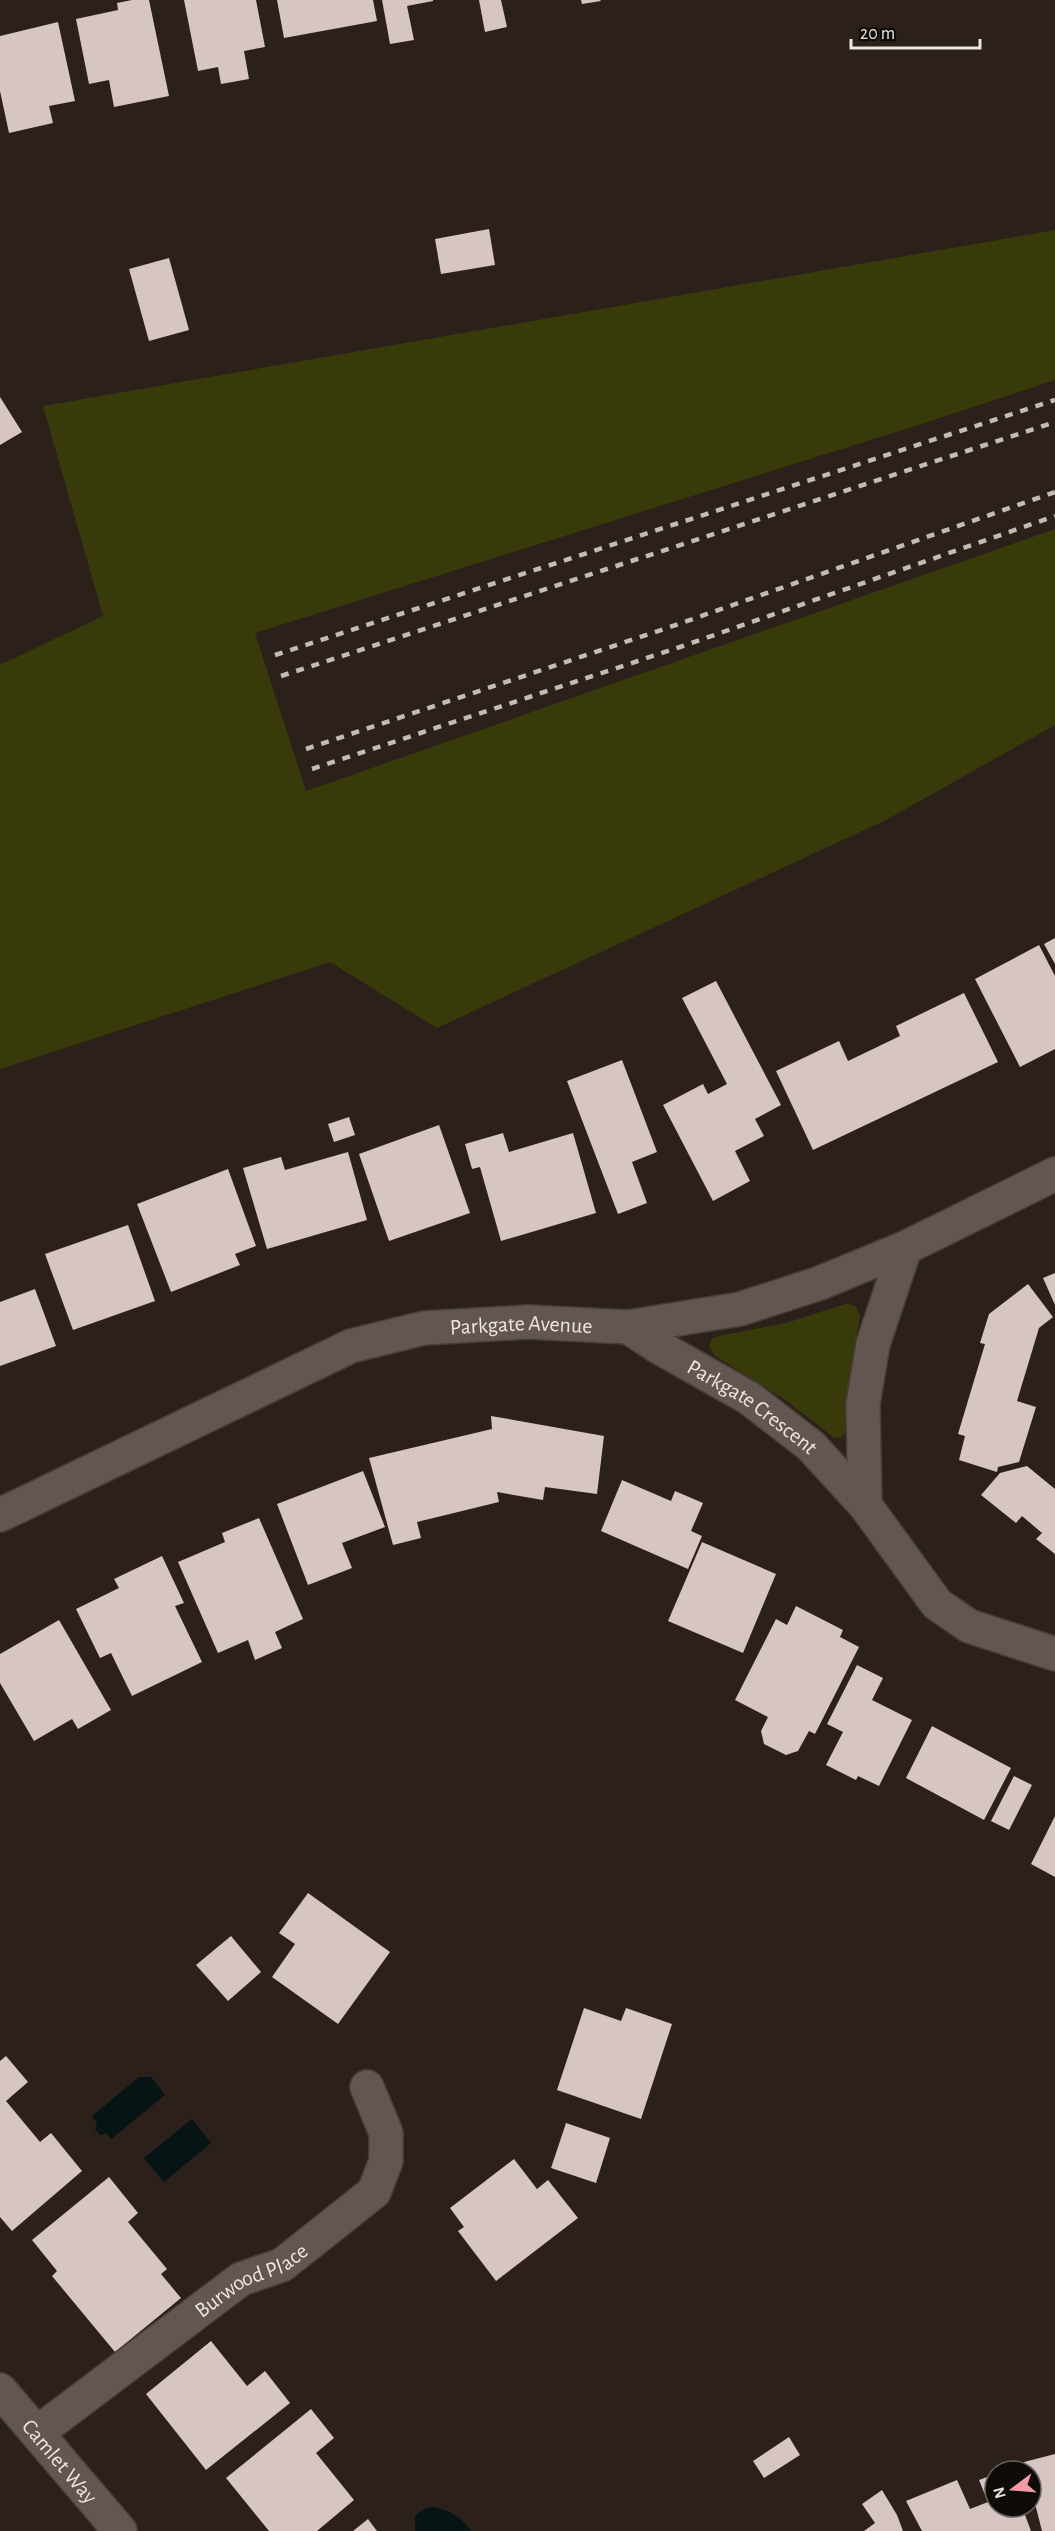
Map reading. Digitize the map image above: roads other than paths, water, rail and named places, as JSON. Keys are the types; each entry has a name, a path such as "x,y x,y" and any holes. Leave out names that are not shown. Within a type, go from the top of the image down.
{"street":[{"name":"Parkgate Avenue","path":"0,1515 351,1347 424,1328 528,1322 627,1326 740,1310 820,1283 905,1248 1055,1174"},
{"path":"865,1505 863,1404 873,1344 905,1248"},
{"name":"Parkgate Crescent","path":"627,1326 657,1346 749,1398 811,1446 865,1505 937,1604 969,1626 1055,1654"},
{"name":"Burwood Place","path":"37,2433 241,2279 282,2265 374,2192 386,2161 386,2133 367,2087"},
{"name":"Camlet Way","path":"0,2390 120,2531"}],"railway":[{"path":"275,655 1055,400"},
{"path":"281,676 1055,422"},
{"path":"306,749 670,627 1055,492"},
{"path":"312,769 680,647 1055,516"}]}
